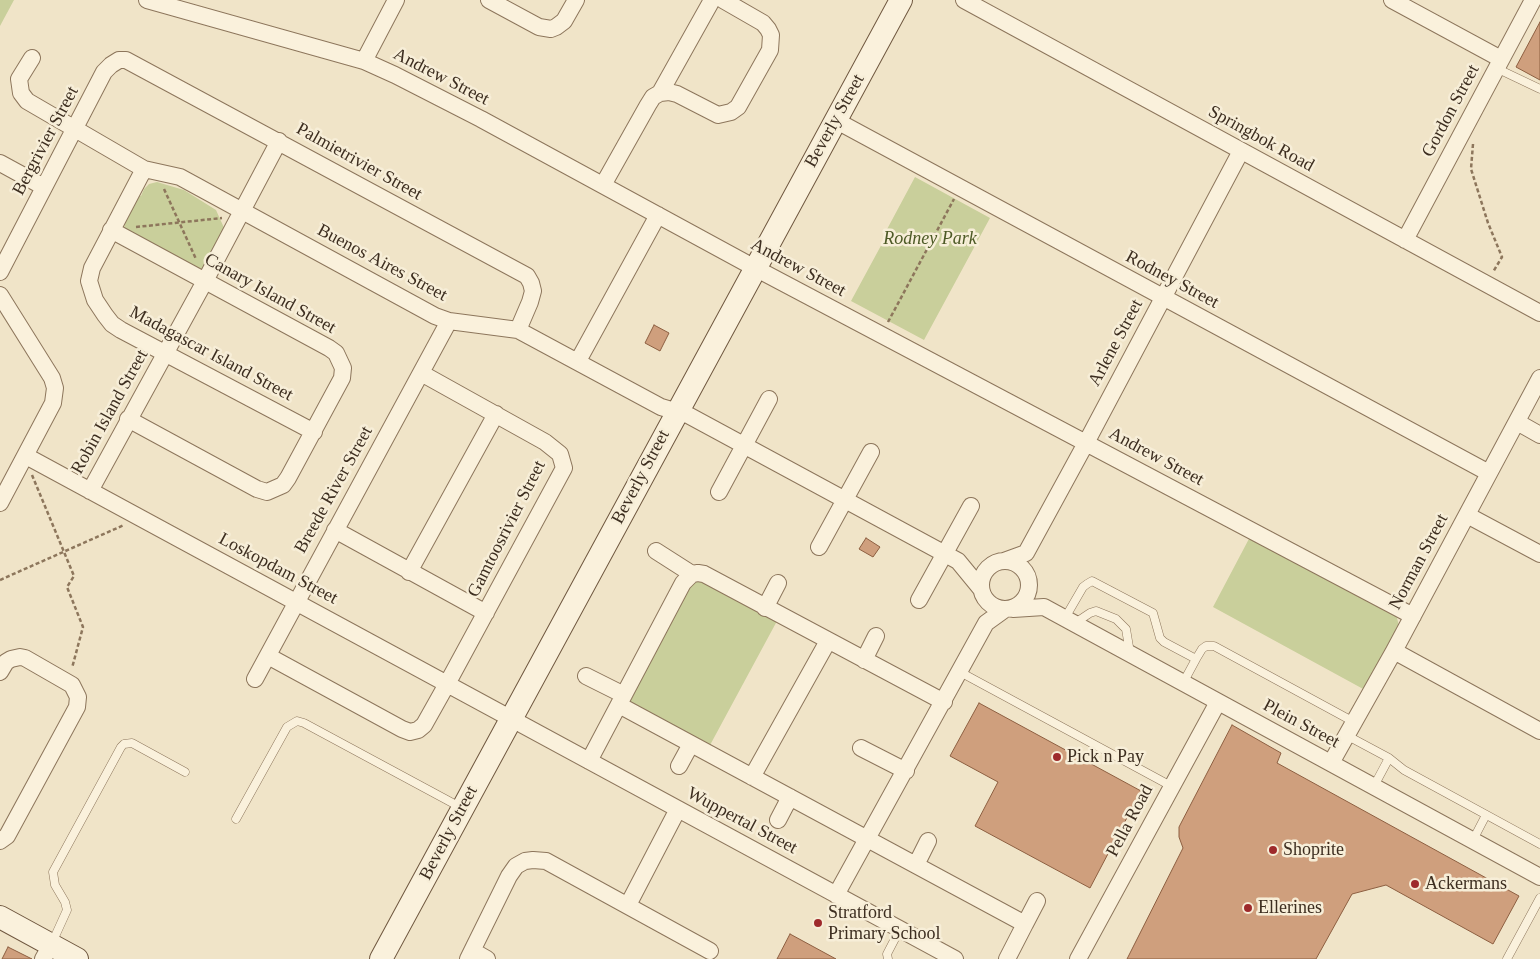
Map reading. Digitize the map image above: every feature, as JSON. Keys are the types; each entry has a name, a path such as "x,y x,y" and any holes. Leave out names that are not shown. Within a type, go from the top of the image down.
{"street":[{"path":"364,61 396,0"},
{"path":"489,0 539,27 550,29 564,21 576,0"},
{"path":"603,185 648,105 660,93 712,0"},
{"path":"660,93 669,92 677,94 718,115 731,112 738,107 770,50 771,35 762,23 723,0"},
{"name":"Beverly Street","path":"381,957 901,0"},
{"name":"Springbok Road","path":"964,0 1540,313"},
{"path":"1392,0 1499,63"},
{"name":"Gordon Street","path":"1405,240 1533,0"},
{"name":"Andrew Street","path":"153,1 364,61 481,119 755,268 1413,616"},
{"name":"Buenos Aires Street","path":"32,58 19,79 19,88 23,98 144,169 180,177 435,316 449,321 518,330 661,407 676,411"},
{"name":"Bergrivier Street","path":"0,272 4,254 76,130 104,72 119,60"},
{"name":"Palmietrivier Street","path":"119,60 126,60 140,66 527,276 533,291 518,330"},
{"name":"Rodney Street","path":"835,120 1489,473"},
{"name":"Robin Island Street","path":"90,491 165,352 201,278 234,226 279,141"},
{"name":"Arlene Street","path":"1026,553 1241,151"},
{"path":"0,164 44,187"},
{"name":"Madagascar Island Street","path":"144,169 116,232 92,268 89,281 91,290 105,315 112,324 314,432"},
{"path":"578,361 658,215"},
{"name":"Canary Island Street","path":"116,232 336,353 343,368 342,378 288,478 282,485 267,492 257,489 128,419"},
{"path":"0,295 52,378 55,388 53,403 31,459 0,503"},
{"name":"Breede River Street","path":"255,679 449,321"},
{"name":"Gamtoosrivier Street","path":"268,656 410,732 424,726 486,613 564,468 560,454 556,450 496,414 421,373"},
{"name":"Norman Street","path":"1331,763 1413,616 1540,378"},
{"path":"718,492 769,399"},
{"path":"676,411 688,415 952,557 977,564 1012,562 1026,572 1029,583"},
{"path":"409,572 496,414"},
{"path":"1517,422 1540,435"},
{"path":"819,547 871,452"},
{"name":"Loskopdam Street","path":"31,459 511,718"},
{"path":"918,600 952,557 971,506"},
{"path":"1467,515 1540,554"},
{"path":"335,530 486,613"},
{"path":"656,551 692,574 704,574 944,702"},
{"path":"836,895 986,623 1025,600 1029,583 1026,553 989,567 984,573 982,593 986,623"},
{"path":"952,557 989,603 996,608 1044,607"},
{"path":"589,760 683,583 692,574"},
{"path":"765,608 778,583"},
{"name":"Plein Street","path":"1029,583 1044,607 1540,877"},
{"path":"864,660 876,636"},
{"path":"752,777 828,641"},
{"path":"1394,651 1540,731"},
{"path":"0,672 6,662 20,657 68,682 75,688 78,697 77,707 7,836 0,841"},
{"path":"586,676 691,744 1025,924"},
{"name":"Pella Road","path":"1078,959 1218,702"},
{"name":"Wuppertal Street","path":"511,718 955,959"},
{"path":"679,766 691,744"},
{"path":"861,748 906,771"},
{"path":"778,820 790,797"},
{"path":"628,905 678,809"},
{"path":"916,865 928,841"},
{"path":"487,959 470,955 509,876 516,866 525,861 534,860 546,861 710,951"},
{"path":"1007,959 1038,901"},
{"path":"0,917 47,952 77,959"}],"lane":[{"path":"1499,63 1540,89"},
{"path":"1070,621 1083,587 1089,582 1095,582 1153,612 1160,638 1196,659"},
{"path":"1070,621 1096,611 1116,619 1126,629 1130,653"},
{"path":"1184,683 1202,649 1206,646 1214,646 1350,728 1404,770 1540,844"},
{"path":"960,672 1171,786"},
{"path":"236,819 287,727 296,721 304,723 462,808"},
{"path":"47,952 67,910 65,902 55,885 53,872 121,747 128,742 136,744 185,772"},
{"path":"1374,786 1389,758"},
{"path":"1473,840 1486,815"},
{"path":"1507,959 1540,898"},
{"path":"888,959 887,954 900,930"}],"path":[{"path":"1467,123 1473,145 1471,169 1488,223 1502,258 1486,284"},
{"path":"160,173 162,184 200,268 201,278"},
{"path":"881,335 960,187"},
{"path":"116,232 124,228 220,217 234,226"},
{"path":"31,459 32,476 74,576 67,587 83,627 68,682"},
{"path":"0,580 128,524 132,514"}],"green space":[{"path":"0,0 14,0 0,26"},
{"name":"Rodney Park","path":"915,177 990,218 924,340 851,301"},
{"path":"157,182 184,190 216,210 225,230 204,269 201,270 124,229 125,221 138,195 141,196 149,184"},
{"path":"1251,535 1396,614 1399,626 1365,690 1213,607"},
{"path":"700,580 777,621 709,747 630,701 690,583"}],"building":[{"path":"1540,22 1540,80 1516,67"},
{"path":"654,325 669,333 660,351 645,343"},
{"path":"866,538 880,547 873,557 859,549"},
{"path":"979,703 1141,791 1090,888 975,826 998,782 950,756"},
{"path":"1232,725 1281,753 1277,763 1519,896 1493,944 1386,885 1352,894 1316,959 1127,959 1183,848 1179,837 1179,827"},
{"path":"790,934 836,959 777,959"},
{"path":"8,947 32,959 2,959"}],"place":[{"name":"Pick n Pay","path":"1057,757"},
{"name":"Shoprite","path":"1273,850"},
{"name":"Ackermans","path":"1415,884"},
{"name":"Ellerines","path":"1248,908"},
{"name":"Stratford Primary School","path":"818,923"}]}
